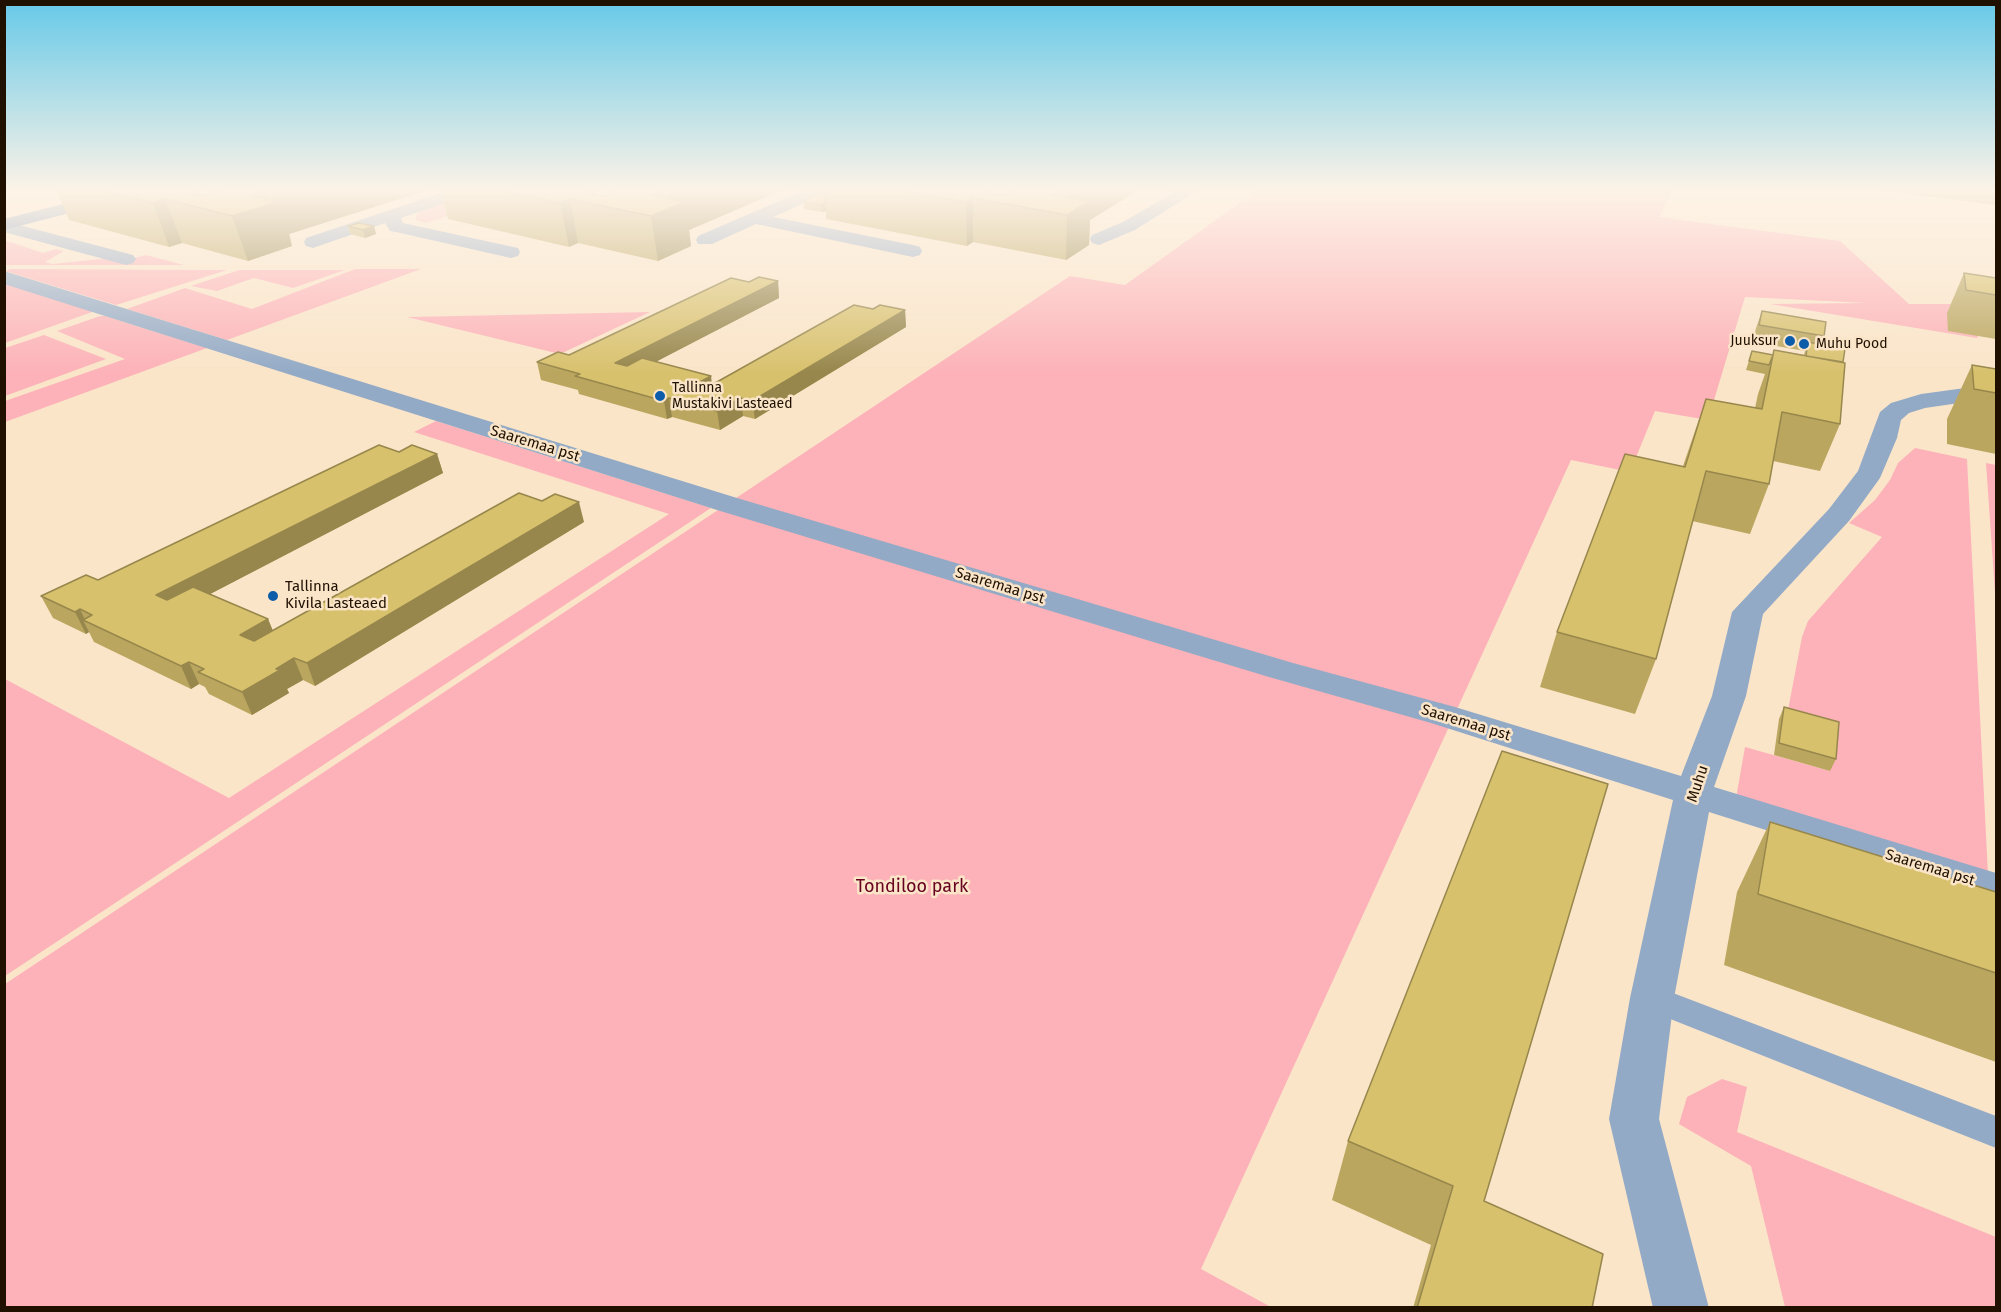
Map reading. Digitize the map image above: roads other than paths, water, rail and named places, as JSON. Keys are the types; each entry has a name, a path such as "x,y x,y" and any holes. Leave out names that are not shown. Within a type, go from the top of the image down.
{"street":[{"path":"94,250 126,259"},
{"path":"503,250 511,252"},
{"name":"Saaremaa pst","path":"4,277 727,504 1270,667 1443,715 1996,888"},
{"name":"Muhu","path":"1682,1308 1634,1119 1652,998 1693,794 1727,703 1748,612 1839,515 1871,472 1884,438 1888,417 1900,408 1920,401 1980,393 1996,394"}],"lane":[{"path":"1652,998 1996,1131"}],"place":[{"name":"Juuksur","path":"1790,341"},
{"name":"Muhu Pood","path":"1804,344"},
{"name":"Tallinna Mustakivi Lasteaed","path":"660,396"},
{"name":"Tallinna Kivila Lasteaed","path":"273,596"}],"park label":[{"name":"Tondiloo park","path":"912,887"}]}
